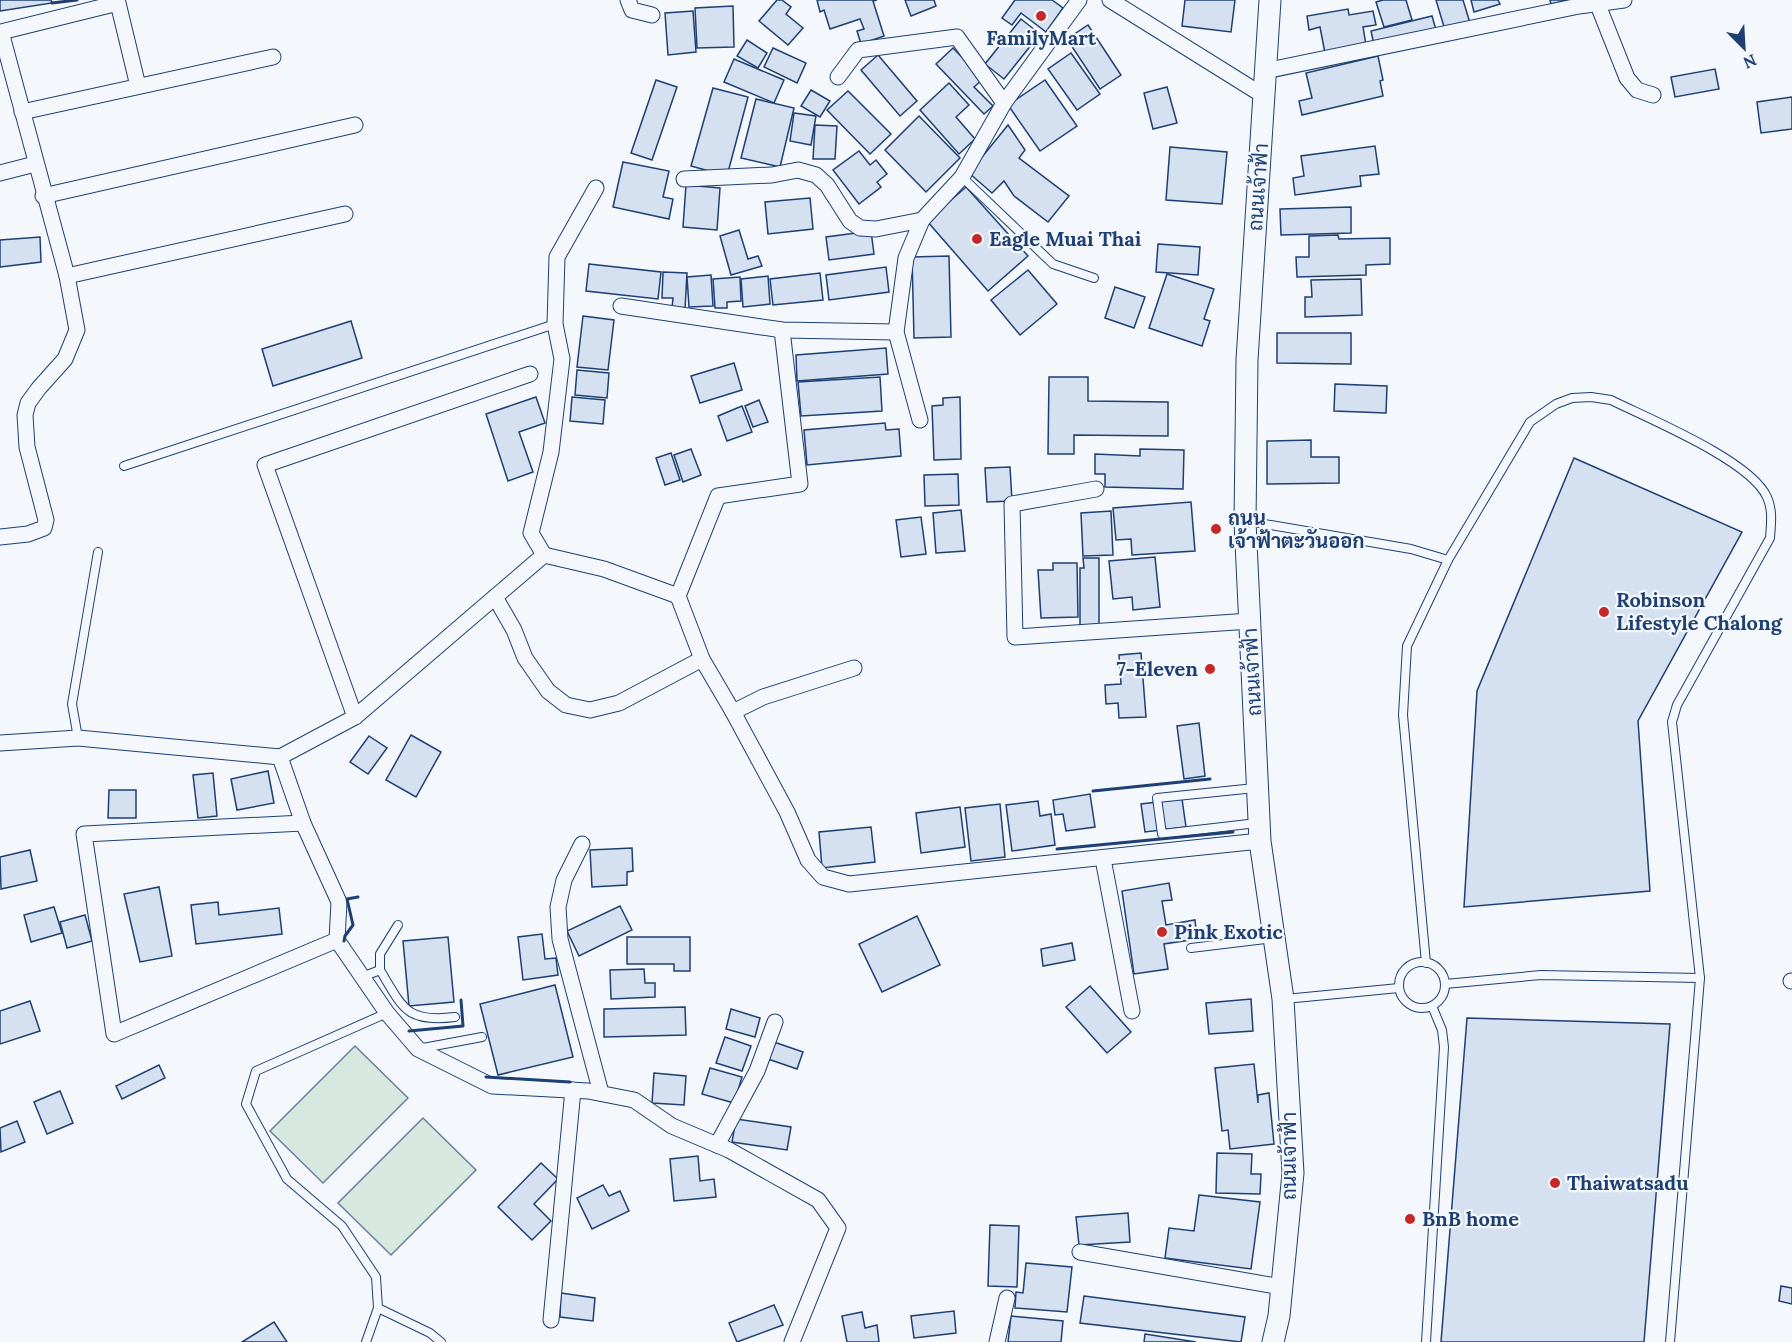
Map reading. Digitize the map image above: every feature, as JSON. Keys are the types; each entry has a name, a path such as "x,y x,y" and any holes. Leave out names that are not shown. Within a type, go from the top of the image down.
{"main road":[{"name":"ถนนเจ้าฟ้า","path":"1270,0 1247,360 1245,521 1259,832 1283,999 1293,1173 1279,1317 1272,1342"}],"street":[{"path":"628,0 632,10 652,15"},
{"path":"920,420 896,332 906,258 922,220 962,177 1004,103 1079,0"},
{"path":"1110,0 1264,96"},
{"path":"1265,70 1597,2 1624,0"},
{"path":"1597,2 1627,78 1637,90 1653,95"},
{"path":"0,537 28,534 44,528 46,520 27,447 25,415 28,403 65,359 77,330 67,276 43,196 22,112 7,84 1,32 118,3 138,86"},
{"path":"838,77 858,50 957,37 1004,103"},
{"path":"22,112 273,57"},
{"path":"43,196 355,125"},
{"path":"0,173 35,165"},
{"path":"684,179 772,175 798,170 816,175 827,185 850,221 861,228 888,228 922,220"},
{"path":"596,188 557,257 555,324 562,359 551,452 531,533 544,555 604,568 678,596"},
{"path":"67,276 345,214"},
{"path":"621,306 783,330 896,332"},
{"path":"783,330 800,484 718,496 678,596 702,659 787,812 808,860 823,877 849,884 1103,859 1259,832"},
{"path":"355,717 265,465 530,374"},
{"path":"1096,489 1012,504 1016,637 1250,621"},
{"path":"0,743 78,738 280,757 355,717 544,555"},
{"path":"495,597 514,630 525,658 548,691 566,705 590,710 619,703 702,659"},
{"path":"733,712 763,697 854,668"},
{"path":"280,757 303,823 339,902 337,940 387,1013 418,1049 492,1086 573,1090 634,1100 672,1126 717,1145 818,1200 838,1228 792,1342"},
{"path":"303,823 84,834 114,1034 337,940"},
{"path":"582,844 564,880 558,907 560,939 601,1093"},
{"path":"1103,859 1132,1011"},
{"path":"717,1145 757,1071 775,1022"},
{"path":"551,1320 573,1090"},
{"path":"1080,1252 1282,1287"},
{"path":"997,1342 1007,1298"}],"lane":[{"path":"962,177 1053,264 1094,278"},
{"path":"124,466 555,324"},
{"path":"1426,963 1403,715 1407,646 1448,560 1530,422 1556,404 1572,398 1592,397 1611,400 1706,447 1741,468 1762,489 1770,507 1770,538 1677,705 1672,722 1700,978 1670,1342"},
{"path":"1245,521 1410,549 1448,560"},
{"path":"78,738 72,704 98,552"},
{"path":"1257,788 1157,798 1162,834 1259,832"},
{"path":"398,925 380,954 380,970 406,1011 431,1020 455,1017"},
{"path":"1191,948 1274,938"},
{"path":"1419,963 1426,963 1439,970 1445,984 1442,998 1432,1006 1417,1008 1410,1006 1401,995 1399,988 1406,969 1419,963"},
{"path":"362,977 380,970"},
{"path":"1445,984 1541,975 1700,978"},
{"path":"1283,999 1399,988"},
{"path":"1426,1342 1444,1047 1442,1030 1432,1006"},
{"path":"366,1342 378,1308 376,1277 342,1226 287,1179 246,1104 256,1071 387,1013"},
{"path":"418,1049 482,1036"},
{"path":"378,1308 430,1333 441,1342"}],"shaded area":[{"path":"355,1046 408,1098 323,1183 270,1131"},
{"path":"423,1118 476,1170 391,1255 338,1203"}],"building":[{"path":"0,0 51,0 52,3 0,11"},
{"path":"777,0 782,0 791,7 786,14 803,28 788,45 759,21"},
{"path":"817,0 877,0 873,1 884,36 861,44 857,31 864,29 860,19 830,29 824,10 820,12"},
{"path":"905,0 934,0 936,6 911,16"},
{"name":"FamilyMart","path":"1015,0 1052,0 1063,8 1046,32 1021,13 1012,25 1002,18"},
{"path":"1185,0 1235,0 1231,32 1182,26"},
{"path":"1406,0 1412,20 1384,27 1376,2"},
{"path":"1436,0 1463,0 1470,23 1445,30"},
{"path":"1471,0 1498,0 1500,4 1474,12"},
{"path":"1550,0 1569,0 1551,4"},
{"path":"733,6 734,47 697,48 695,8"},
{"path":"1348,9 1349,15 1373,11 1376,25 1363,27 1366,45 1325,53 1320,27 1309,30 1307,16"},
{"path":"693,11 696,52 668,55 665,13"},
{"path":"1432,16 1436,30 1374,45 1371,31"},
{"path":"1021,19 1040,34 1004,79 985,64"},
{"path":"1088,25 1121,75 1100,89 1067,39"},
{"path":"747,40 767,53 758,68 737,56"},
{"path":"773,48 806,63 797,83 764,67"},
{"path":"953,48 983,79 974,87 993,106 984,114 936,64"},
{"path":"1071,53 1100,94 1077,110 1048,69"},
{"path":"878,55 917,101 900,116 861,70"},
{"path":"1378,56 1383,80 1380,81 1383,96 1302,115 1299,101 1312,98 1306,73"},
{"path":"734,59 784,80 774,103 724,82"},
{"path":"1715,69 1719,89 1675,97 1671,77"},
{"path":"656,80 677,87 652,160 631,153"},
{"path":"1045,80 1077,126 1040,151 1008,105"},
{"path":"949,83 969,105 956,117 975,139 959,154 920,110"},
{"path":"1167,87 1177,123 1153,129 1144,93"},
{"path":"713,88 748,97 727,176 691,166"},
{"path":"811,90 830,101 820,117 801,106"},
{"path":"848,91 891,134 870,154 827,110"},
{"path":"1792,97 1792,129 1761,133 1757,102"},
{"path":"756,99 794,108 780,167 741,158"},
{"path":"794,113 816,116 811,145 790,141"},
{"path":"919,116 960,158 926,192 885,150"},
{"path":"815,125 837,126 835,159 813,159"},
{"path":"1008,125 1025,150 1019,158 1069,196 1048,222 1014,196 1004,181 992,193 969,173"},
{"path":"1375,146 1379,174 1360,176 1361,186 1295,195 1293,178 1304,176 1301,156"},
{"path":"1170,147 1227,152 1222,204 1166,200"},
{"path":"859,151 870,165 876,160 887,174 877,182 881,187 859,204 833,170"},
{"path":"623,162 669,171 663,197 673,199 669,219 613,207"},
{"path":"686,185 720,188 717,230 683,227"},
{"name":"Eagle Muai Thai","path":"966,187 1028,256 988,291 927,221"},
{"path":"810,198 813,229 768,234 765,202"},
{"path":"1351,207 1351,233 1281,235 1280,209"},
{"path":"739,230 748,259 758,256 762,266 731,275 720,236"},
{"path":"871,231 874,254 829,260 826,237"},
{"path":"1338,235 1339,239 1390,238 1390,264 1366,265 1366,275 1297,277 1296,257 1309,257 1309,236"},
{"path":"40,237 41,262 0,267 0,240"},
{"path":"1158,244 1200,247 1198,275 1156,272"},
{"path":"949,256 951,337 914,338 912,257"},
{"path":"589,264 661,272 658,299 586,291"},
{"path":"886,267 889,292 829,300 826,275"},
{"path":"1028,270 1057,304 1020,335 991,300"},
{"path":"663,272 687,273 685,309 672,308 673,298 662,298"},
{"path":"820,273 823,300 773,305 770,279"},
{"path":"1167,274 1214,289 1204,319 1210,321 1202,346 1149,328"},
{"path":"711,275 713,306 689,307 687,277"},
{"path":"768,276 770,304 743,307 741,279"},
{"path":"740,277 741,301 727,302 727,308 715,308 713,279"},
{"path":"1361,279 1362,315 1305,317 1305,297 1312,297 1311,280"},
{"path":"1115,287 1145,297 1134,328 1105,318"},
{"path":"583,316 614,320 608,370 577,367"},
{"path":"351,321 362,358 273,386 262,349"},
{"path":"1277,333 1351,333 1351,364 1277,363"},
{"path":"886,348 888,374 797,381 796,355"},
{"path":"734,363 742,390 700,403 691,376"},
{"path":"577,370 609,373 607,398 575,395"},
{"path":"880,377 882,411 801,416 798,382"},
{"path":"1049,377 1088,377 1088,401 1168,402 1168,436 1074,435 1074,454 1048,454"},
{"path":"1335,384 1387,386 1386,413 1334,411"},
{"path":"536,397 545,423 519,432 533,472 508,481 486,414"},
{"path":"572,397 605,400 603,424 570,421"},
{"path":"960,397 961,459 934,460 932,406 943,405 943,398"},
{"path":"759,400 768,422 753,427 745,406"},
{"path":"742,406 752,432 727,441 718,416"},
{"path":"885,423 886,430 899,429 901,456 807,465 804,430"},
{"path":"1311,440 1311,457 1339,457 1339,483 1267,484 1267,441"},
{"path":"691,449 701,475 683,482 674,455"},
{"path":"1140,449 1184,450 1183,489 1105,487 1105,474 1095,474 1095,454 1140,456"},
{"path":"671,453 680,480 665,485 656,458"},
{"name":"Robinson Lifestyle Chalong","path":"1574,458 1742,532 1638,721 1650,891 1464,907 1477,691"},
{"path":"1010,467 1012,501 987,502 985,468"},
{"path":"958,474 959,505 925,506 924,475"},
{"path":"1191,502 1195,551 1132,555 1131,539 1116,540 1113,508"},
{"path":"961,510 965,551 936,553 933,513"},
{"path":"1111,511 1113,555 1083,556 1081,513"},
{"path":"921,517 926,554 901,557 896,520"},
{"path":"1155,557 1160,607 1133,610 1132,597 1113,599 1109,561"},
{"path":"1083,558 1099,558 1099,629 1080,629 1080,568 1084,568"},
{"path":"1053,563 1077,563 1078,617 1041,618 1038,570 1053,570"},
{"path":"1141,653 1146,717 1119,718 1118,703 1106,704 1105,685 1121,684 1119,655"},
{"path":"1199,723 1205,776 1184,779 1177,726"},
{"path":"411,735 441,752 416,797 386,780"},
{"path":"369,736 387,748 368,774 350,762"},
{"path":"268,771 274,803 237,810 231,779"},
{"path":"213,773 217,816 198,818 193,775"},
{"path":"109,790 136,790 136,818 108,818"},
{"path":"1090,794 1095,827 1066,831 1063,814 1055,815 1053,800"},
{"path":"1182,799 1186,827 1145,832 1141,804"},
{"path":"1038,801 1040,816 1051,814 1055,845 1012,851 1006,805"},
{"path":"1000,804 1005,857 971,861 965,808"},
{"path":"960,807 965,847 921,853 916,813"},
{"path":"871,827 875,862 822,868 819,832"},
{"path":"632,848 633,871 627,872 627,885 592,887 590,850"},
{"path":"30,850 37,881 1,889 0,857"},
{"name":"Pink Exotic","path":"1169,883 1172,900 1162,901 1166,925 1195,920 1197,939 1164,944 1168,969 1134,974 1122,891"},
{"path":"159,887 172,956 140,962 124,894"},
{"path":"218,902 219,915 279,908 282,934 196,944 191,905"},
{"path":"620,906 632,930 579,956 567,931"},
{"path":"54,907 62,933 31,942 24,915"},
{"path":"85,915 92,941 67,948 60,922"},
{"path":"917,916 940,965 882,992 859,944"},
{"path":"542,934 545,959 556,958 558,975 523,980 518,937"},
{"path":"448,937 454,1002 409,1006 403,941"},
{"path":"627,937 690,937 690,971 674,971 674,964 627,964"},
{"path":"1072,943 1075,960 1043,966 1041,949"},
{"path":"644,969 645,983 655,983 655,997 611,999 610,970"},
{"path":"555,985 573,1057 498,1075 480,1004"},
{"path":"1090,986 1131,1032 1107,1053 1066,1007"},
{"path":"1251,999 1253,1031 1209,1034 1206,1003"},
{"path":"30,1001 40,1031 0,1044 0,1011"},
{"path":"685,1007 686,1035 604,1037 604,1009"},
{"path":"731,1009 760,1018 755,1037 726,1029"},
{"name":"Thaiwatsadu","path":"1467,1018 1670,1024 1644,1342 1441,1342"},
{"path":"725,1037 751,1046 742,1071 716,1063"},
{"path":"771,1041 803,1052 797,1069 765,1058"},
{"path":"1254,1064 1258,1103 1258,1095 1269,1093 1274,1144 1230,1149 1228,1130 1222,1131 1215,1068"},
{"path":"159,1065 165,1078 122,1099 116,1086"},
{"path":"710,1068 742,1077 734,1103 702,1094"},
{"path":"654,1073 686,1076 684,1105 652,1103"},
{"path":"60,1091 73,1123 47,1134 34,1102"},
{"path":"736,1119 791,1127 787,1150 732,1142"},
{"path":"17,1121 25,1142 1,1152 0,1128"},
{"path":"1217,1153 1252,1154 1251,1174 1261,1174 1260,1194 1216,1193"},
{"path":"698,1156 700,1181 714,1179 716,1197 674,1201 670,1159"},
{"path":"541,1163 558,1179 534,1204 551,1221 532,1240 498,1207"},
{"path":"603,1185 609,1196 620,1191 629,1211 592,1229 577,1198"},
{"path":"1199,1195 1260,1202 1251,1269 1165,1258 1169,1228 1194,1231"},
{"path":"1128,1213 1130,1242 1079,1245 1076,1217"},
{"path":"990,1225 1019,1226 1017,1287 988,1286"},
{"path":"1026,1263 1072,1267 1067,1312 1015,1308 1016,1292 1023,1293"},
{"path":"1781,1286 1792,1288 1792,1304 1779,1301"},
{"path":"561,1293 595,1298 593,1321 560,1317"},
{"path":"1084,1296 1245,1317 1241,1342 1080,1323"},
{"path":"774,1305 783,1325 737,1342 729,1323"},
{"path":"954,1311 956,1333 914,1338 911,1316"},
{"path":"862,1312 865,1328 877,1325 879,1342 847,1342 842,1316"},
{"path":"1011,1316 1063,1321 1061,1342 1008,1342"},
{"path":"274,1322 287,1342 242,1342"},
{"path":"1145,1334 1196,1342 1144,1342"}],"wall":[{"path":"52,3 77,0"},
{"path":"1093,791 1210,779"},
{"path":"1057,849 1233,832"},
{"path":"344,941 353,925 347,899 358,897"},
{"path":"409,1031 463,1026 461,1000"},
{"path":"486,1077 570,1082"}],"place":[{"name":"FamilyMart","path":"1041,16"},
{"name":"Eagle Muai Thai","path":"977,239"},
{"name":"ถนน เจ้าฟ้าตะวันออก","path":"1216,529"},
{"name":"Robinson Lifestyle Chalong","path":"1604,612"},
{"name":"7-Eleven","path":"1210,669"},
{"name":"Pink Exotic","path":"1162,932"},
{"name":"Thaiwatsadu","path":"1555,1183"},
{"name":"BnB home","path":"1410,1219"}]}
